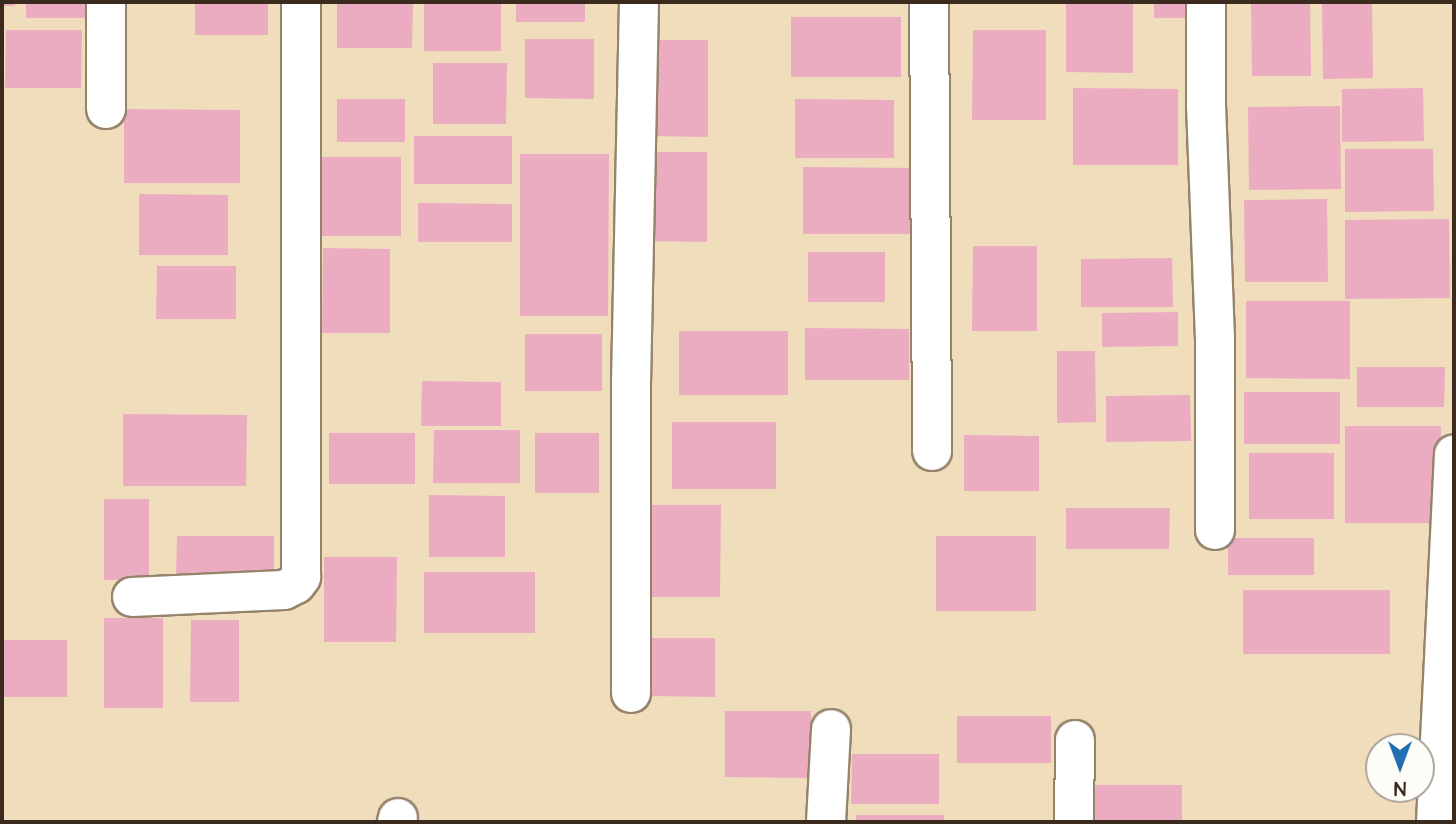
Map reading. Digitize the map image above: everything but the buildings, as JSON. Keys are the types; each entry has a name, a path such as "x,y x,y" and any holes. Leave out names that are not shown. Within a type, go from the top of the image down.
{"street":[{"path":"106,2 106,109"},
{"path":"132,597 284,590 296,584 301,577 302,2"},
{"path":"632,694 632,383 639,2"},
{"path":"929,2 933,451"},
{"path":"1206,2 1206,105 1214,338 1214,530"},
{"path":"1436,822 1454,454"},
{"path":"826,822 831,729"},
{"path":"1074,822 1075,740"}]}
